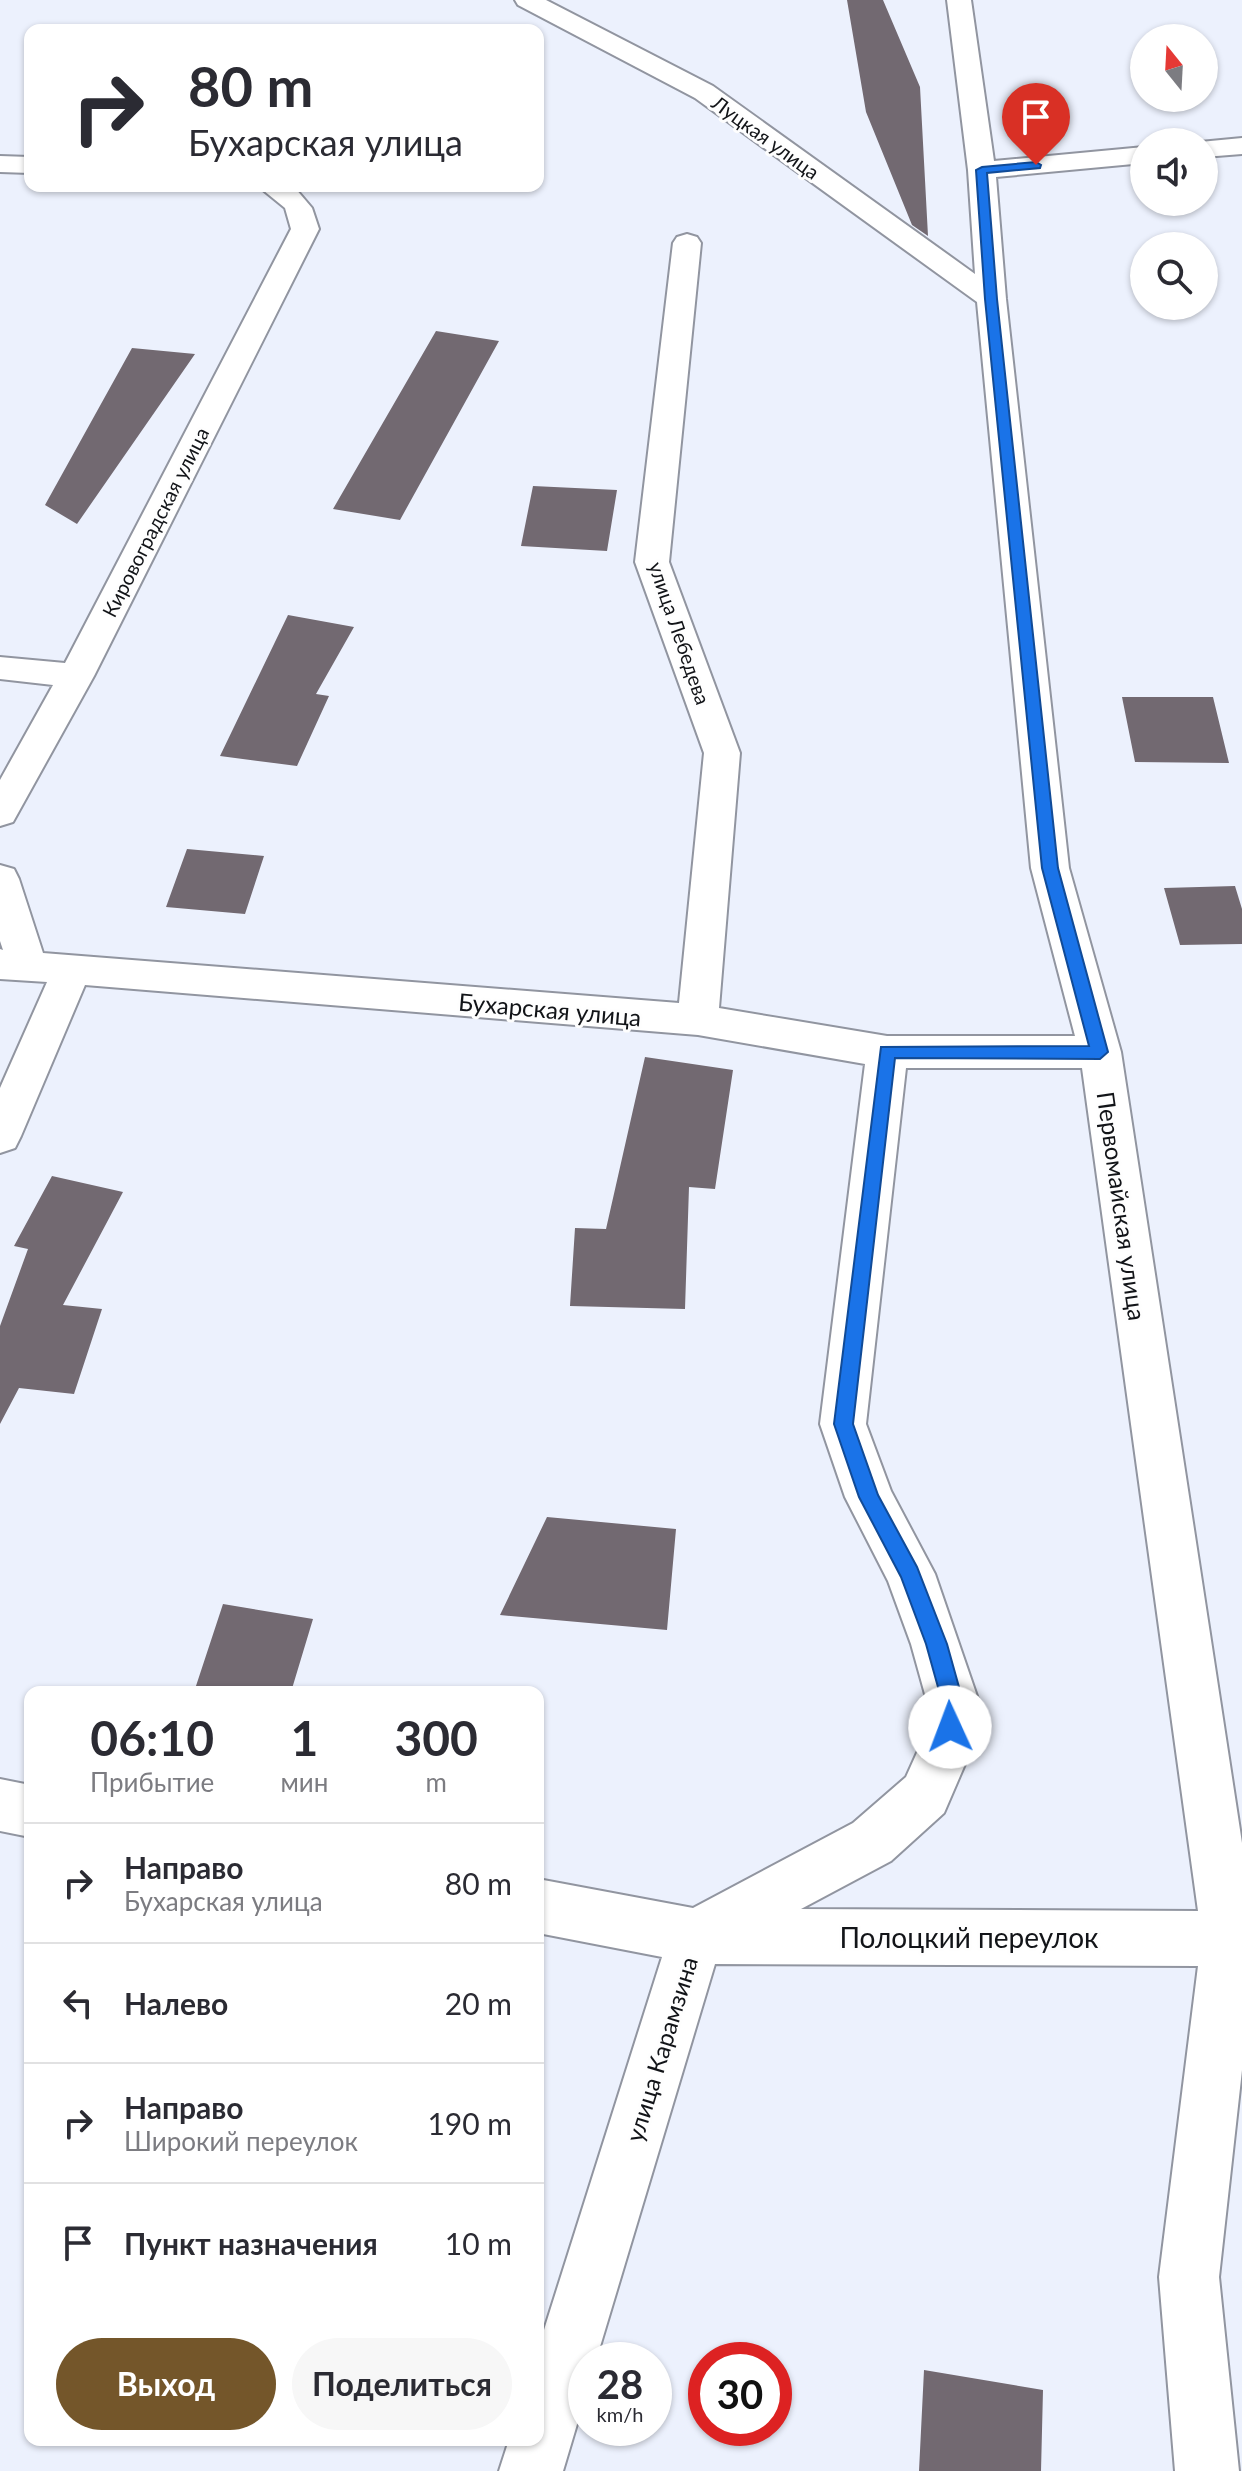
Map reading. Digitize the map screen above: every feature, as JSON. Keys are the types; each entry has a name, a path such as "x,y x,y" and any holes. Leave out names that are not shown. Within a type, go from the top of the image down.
{"street":[{"name":"Луцкая улица","path":"527,0 704,92 991,299"},
{"name":"Первомайская улица","path":"959,0 982,170 991,299 1050,868 1100,1052 1236,1938 1189,2277 1207,2471"},
{"path":"1218,148 1242,146"},
{"path":"982,170 1130,156"},
{"path":"0,164 24,165"},
{"name":"Кировоградская улица","path":"0,813 76,676 305,229 303,213 293,198 282,192"},
{"name":"улица Лебедева","path":"687,243 652,562 722,753 698,1020"},
{"path":"0,668 76,676"},
{"path":"0,879 14,966"},
{"name":"Бухарская улица","path":"14,966 698,1020 887,1052 1100,1052"},
{"path":"0,1136 72,970"},
{"name":"улица Карамзина","path":"544,2429 696,1936 872,1842 925,1795 946,1748 954,1705 936,1644 910,1574 869,1497 843,1424 887,1052"},
{"path":"0,1805 24,1810"},
{"name":"Полоцкий переулок","path":"544,1907 696,1936 1236,1938"},
{"name":"улица Карамзина","path":"531,2471 539,2446"}],"building":[{"path":"847,0 883,0 920,87 928,236 912,225 866,112"},
{"path":"436,331 499,341 400,520 333,509"},
{"path":"132,348 195,354 77,524 45,505"},
{"path":"533,486 617,490 607,551 521,546"},
{"path":"288,615 354,627 316,694 329,696 297,766 220,756"},
{"path":"1122,697 1213,697 1229,763 1135,762"},
{"path":"187,849 264,856 245,914 166,907"},
{"path":"1235,886 1242,909 1242,944 1180,945 1164,888"},
{"path":"645,1057 733,1070 715,1189 689,1187 685,1309 570,1306 575,1228 606,1229"},
{"path":"52,1176 123,1192 63,1305 102,1309 74,1394 19,1388 0,1424 0,1326 28,1249 14,1246"},
{"path":"547,1517 676,1529 667,1630 500,1615"},
{"path":"223,1604 313,1619 293,1686 196,1686"},
{"path":"924,2370 1043,2390 1041,2471 919,2471"}],"route":[{"path":"950,1727 954,1705 936,1644 910,1574 869,1497 843,1424 887,1052 1100,1052 1050,868 991,299 982,170 1036,165"}]}
